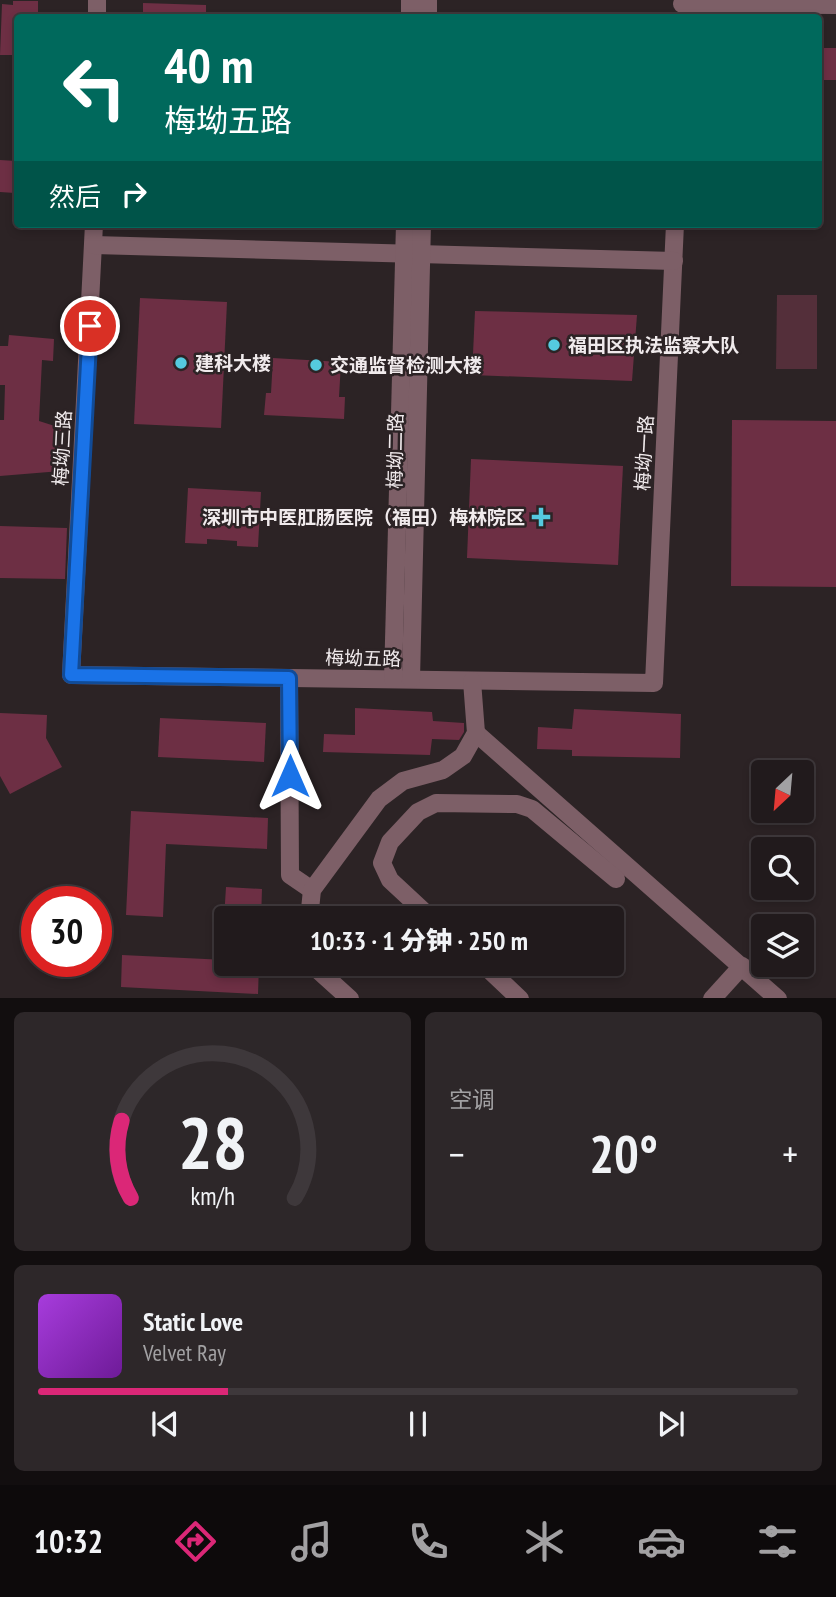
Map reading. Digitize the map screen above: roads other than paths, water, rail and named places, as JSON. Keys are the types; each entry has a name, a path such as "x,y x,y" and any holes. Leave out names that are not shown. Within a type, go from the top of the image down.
{"street":[{"path":"681,7 836,5"},
{"name":"梅坳三路","path":"71,675 94,228"},
{"name":"梅坳二路","path":"402,679 412,256 406,228"},
{"name":"梅坳二路","path":"412,256 421,228"},
{"name":"梅坳一路","path":"654,683 675,228"},
{"path":"94,245 412,256 674,261"},
{"name":"梅坳五路","path":"71,675 654,683"},
{"path":"289,678 290,875 312,890"},
{"path":"310,906 312,890 379,799 403,781 443,770 463,756 476,733 472,681"},
{"path":"476,733 777,998"},
{"path":"418,906 390,880 382,863 390,842 418,812 436,803 517,804 532,809 616,879"},
{"path":"713,998 742,966"},
{"path":"324,976 347,997"},
{"path":"495,976 519,998"}],"place":[{"name":"福田区执法监察大队","path":"554,345"},
{"name":"建科大楼","path":"181,363"},
{"name":"交通监督检测大楼","path":"316,365"},
{"name":"深圳市中医肛肠医院（福田）梅林院区","path":"541,517"}]}
